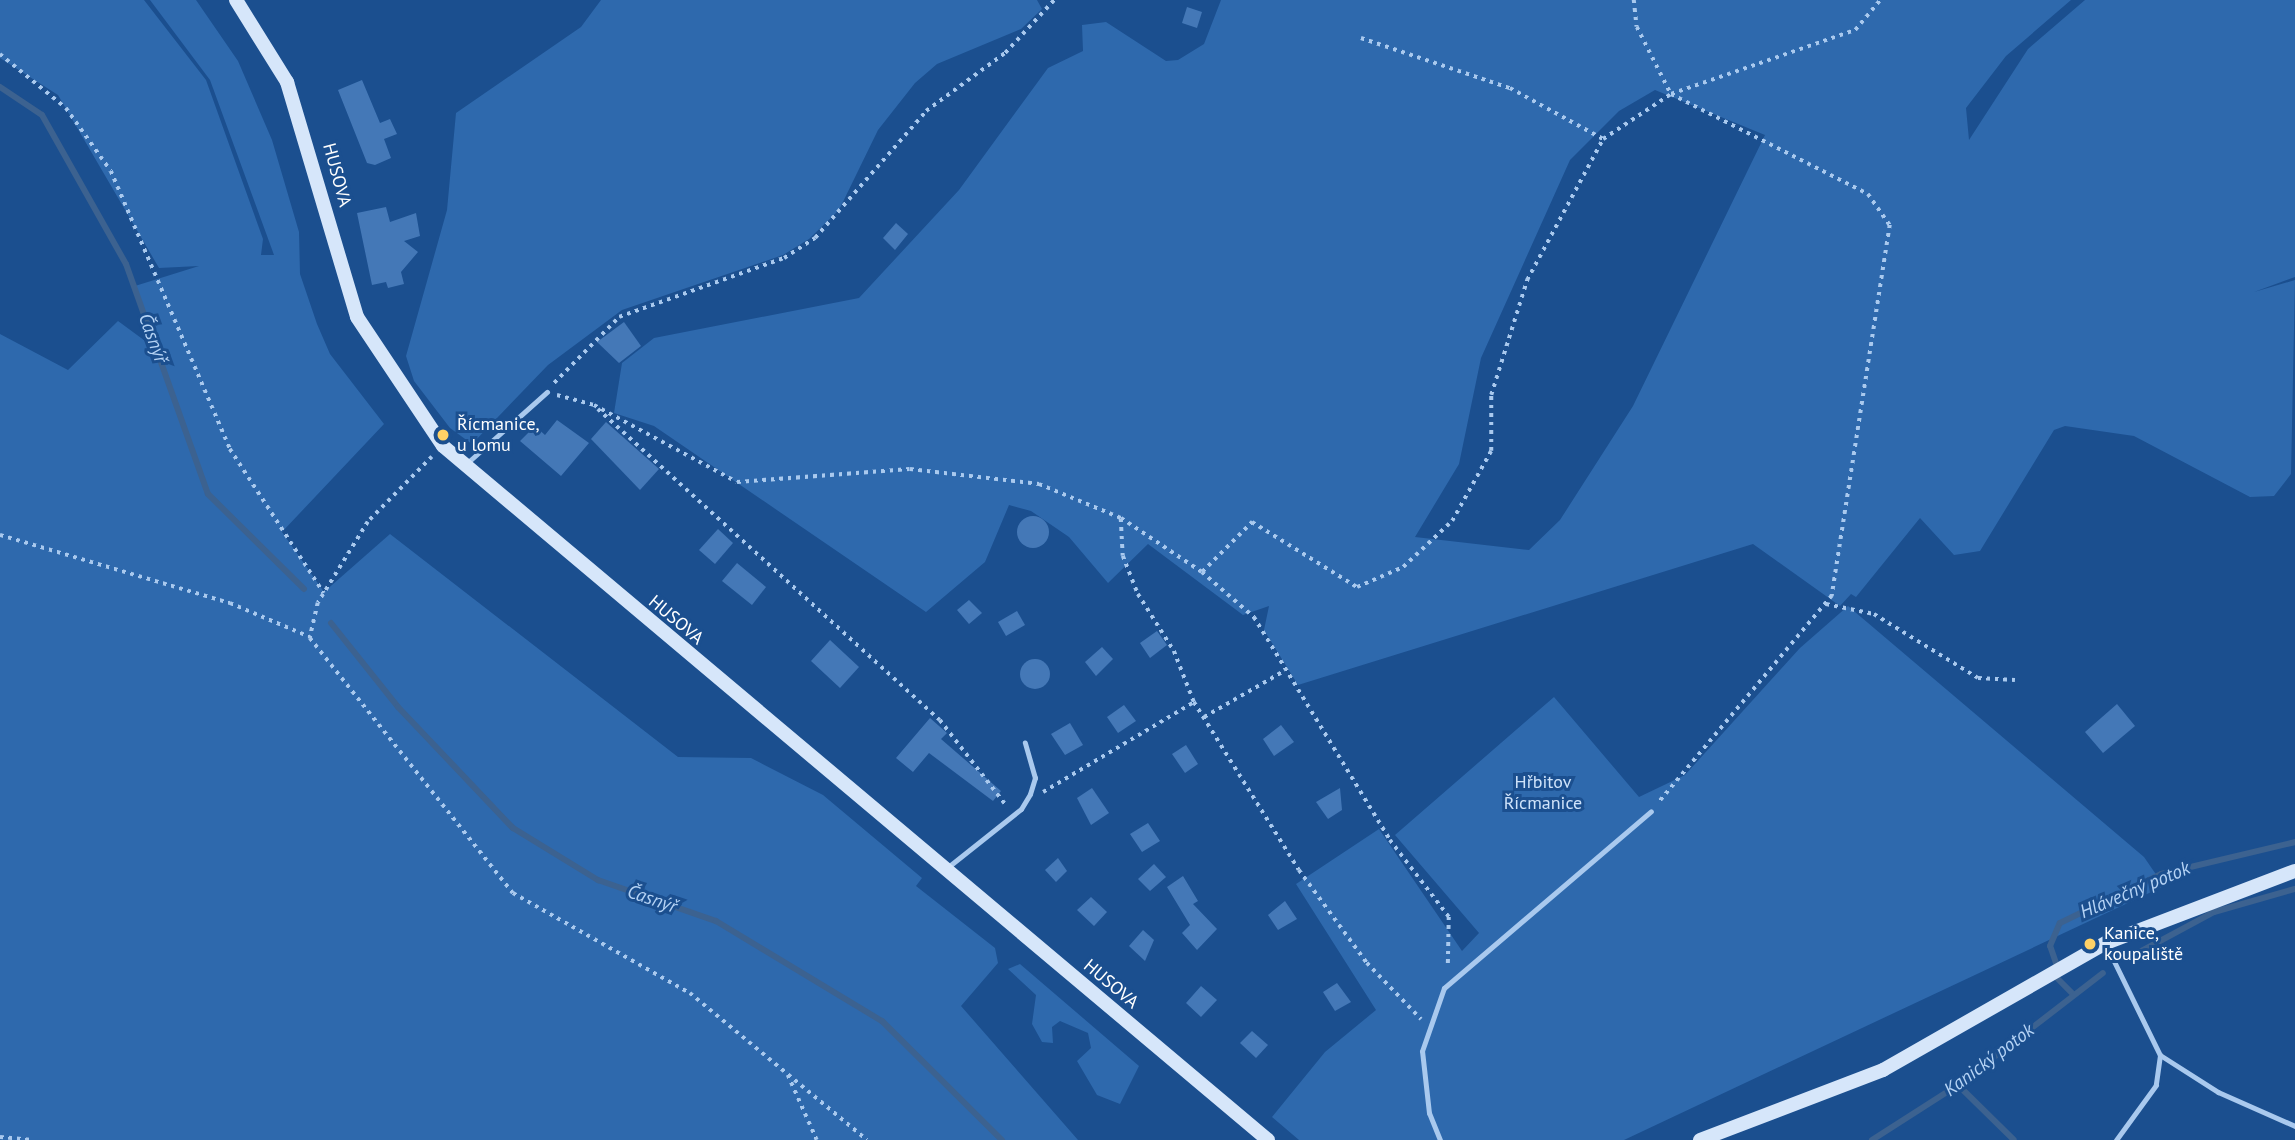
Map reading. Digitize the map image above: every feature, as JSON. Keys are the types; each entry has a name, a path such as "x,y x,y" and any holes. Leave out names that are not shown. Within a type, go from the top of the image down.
{"main road":[{"name":"HUSOVA","path":"236,0 287,82 357,317 443,446 462,467 1268,1140"},
{"path":"1700,1140 1883,1070 2106,943 2295,871"}],"lane":[{"path":"462,467 547,392"},
{"path":"945,870 1012,815 1030,794 1035,778 1026,742"},
{"path":"1440,1140 1429,1113 1422,1051 1444,988 1651,811"},
{"path":"2106,943 2160,1055 2218,1092 2295,1126"},
{"path":"2116,1140 2156,1085 2160,1055"}],"path":[{"path":"1054,0 1005,53 926,111 815,238 785,258 619,317 547,392 594,405 737,482 910,469 1039,484 1121,519 1202,572 1254,617 1284,671 1390,840 1449,917 1452,953 1444,988"},
{"path":"1634,0 1637,27 1671,94 1868,194 1887,215 1843,550 1826,604 1651,811"},
{"path":"1202,572 1252,522 1357,587 1403,567 1452,521 1491,451 1491,395 1527,280 1603,139 1671,94 1855,30 1880,0"},
{"path":"1361,38 1510,88 1603,139"},
{"path":"0,54 66,108 111,172 230,449 324,593"},
{"path":"594,405 940,720 1012,815"},
{"path":"310,638 324,593 368,522 443,446"},
{"path":"1121,519 1123,556 1138,594 1174,651 1194,702 1203,717 1299,870 1367,963 1430,1028"},
{"path":"0,535 229,603 310,638 513,893 690,993 867,1140"},
{"path":"1826,604 1874,614 1978,678 2015,680"},
{"path":"1203,717 1284,671"},
{"path":"1030,794 1065,784 1194,702"},
{"path":"786,1072 817,1140"},
{"path":"0,1137 33,1140"}],"green space":[{"path":"0,0 144,0 206,80 263,239 261,255 274,255 210,80 150,0 196,0 238,61 272,140 299,232 300,274 317,324 330,354 384,424 282,532 324,592 390,534 678,757 751,758 823,795 922,878 916,886 995,948 998,963 961,1006 1078,1140 0,1140 0,334 68,370 118,321 152,346 135,286 199,266 159,268 58,95 0,58"},
{"path":"601,0 1037,0 1042,9 1021,29 937,64 915,83 878,130 839,210 809,239 783,255 622,310 548,365 472,444 450,428 414,381 406,356 447,210 456,113 581,27"},
{"path":"1221,0 2071,0 2006,56 1966,108 1969,140 2028,49 2085,0 2295,0 2295,277 2254,292 2295,280 2291,474 2274,496 2250,497 2134,436 2065,426 2054,430 1980,551 1954,555 1920,518 1856,597 1851,594 1840,606 1753,544 1298,685 1264,630 1269,606 1243,615 1148,544 1108,583 1069,537 1031,511 1009,505 985,562 926,612 654,426 614,413 622,363 654,338 859,298 959,190 1048,68 1083,51 1082,25 1106,22 1166,61 1178,60 1204,44","holes":["1655,90 1765,135 1633,406 1560,520 1529,550 1415,537 1459,464 1481,358 1570,160 1619,111"]},
{"name":"Hřbitov Řícmanice","path":"1848,606 2144,857 2164,886 1624,1140 1299,1140 1272,1117 1325,1052 1376,1010 1296,884 1379,829 1462,951 1479,933 1395,835 1554,697 1639,797 1685,775 1800,648"},
{"path":"1020,964 1139,1066 1120,1104 1097,1095 1077,1061 1091,1048 1088,1033 1060,1021 1052,1027 1053,1043 1042,1042 1032,1024 1036,995 1008,969"}],"building":[{"path":"1187,7 1202,12 1197,28 1182,23"},
{"path":"362,80 380,123 390,119 397,134 384,139 391,158 375,165 367,163 338,90"},
{"path":"386,207 390,222 416,213 420,236 404,241 418,252 401,272 404,284 388,288 386,282 372,285 357,213"},
{"path":"896,223 908,234 895,250 883,238"},
{"path":"624,322 641,346 619,363 597,342"},
{"path":"557,420 589,443 561,476 520,441 535,426 545,435"},
{"path":"606,422 659,469 640,490 591,439"},
{"path":"1033,516 1044,521 1049,532 1044,543 1033,548 1022,543 1017,532 1022,521"},
{"path":"718,529 733,543 715,564 699,550"},
{"path":"737,563 766,587 752,605 722,581"},
{"path":"969,600 982,613 969,624 957,610"},
{"path":"1017,611 1025,625 1006,636 998,622"},
{"path":"1157,631 1167,645 1150,658 1140,643"},
{"path":"830,640 859,667 840,688 811,661"},
{"path":"1102,647 1113,659 1096,676 1085,662"},
{"path":"1035,659 1046,663 1050,674 1046,685 1035,689 1024,685 1020,674 1024,663"},
{"path":"2117,704 2135,726 2103,753 2085,732"},
{"path":"1124,705 1136,721 1118,733 1107,717"},
{"path":"930,718 947,733 941,739 1001,791 993,801 929,753 913,772 896,758"},
{"path":"1070,723 1083,745 1065,755 1051,734"},
{"path":"1281,725 1294,742 1274,756 1263,739"},
{"path":"1186,745 1198,764 1185,773 1172,754"},
{"path":"1092,788 1109,813 1091,825 1077,798"},
{"path":"1340,788 1342,810 1328,819 1316,802"},
{"path":"1148,823 1160,841 1142,852 1130,834"},
{"path":"1058,858 1067,871 1056,882 1045,870"},
{"path":"1154,864 1166,877 1150,891 1138,879"},
{"path":"1183,876 1198,901 1193,904 1217,929 1197,950 1182,933 1190,925 1167,887"},
{"path":"1091,897 1107,912 1094,926 1077,910"},
{"path":"1285,901 1297,919 1278,930 1268,915"},
{"path":"1143,930 1154,940 1145,961 1129,946"},
{"path":"1337,983 1351,1002 1335,1011 1323,992"},
{"path":"1201,986 1217,1000 1201,1017 1186,1003"},
{"path":"1252,1031 1268,1045 1256,1058 1240,1043"}],"waterway":[{"name":"Časnýř","path":"0,87 42,115 126,264 208,494 304,589"},
{"name":"Časnýř","path":"331,623 398,707 513,828 598,880 716,921 882,1021 1002,1140"},
{"name":"Hlávečný potok","path":"2056,963 2050,946 2060,923 2161,874 2295,842"},
{"name":"Kanický potok","path":"2134,955 2214,912 2295,889"},
{"name":"Kanický potok","path":"1872,1140 1958,1085 2103,973"},
{"name":"Hlávečný potok","path":"2056,977 2072,993"},
{"path":"1958,1085 2014,1140"}],"place":[{"name":"Řícmanice, u lomu","path":"443,435"},
{"name":"Kanice, koupaliště","path":"2090,944"}]}
